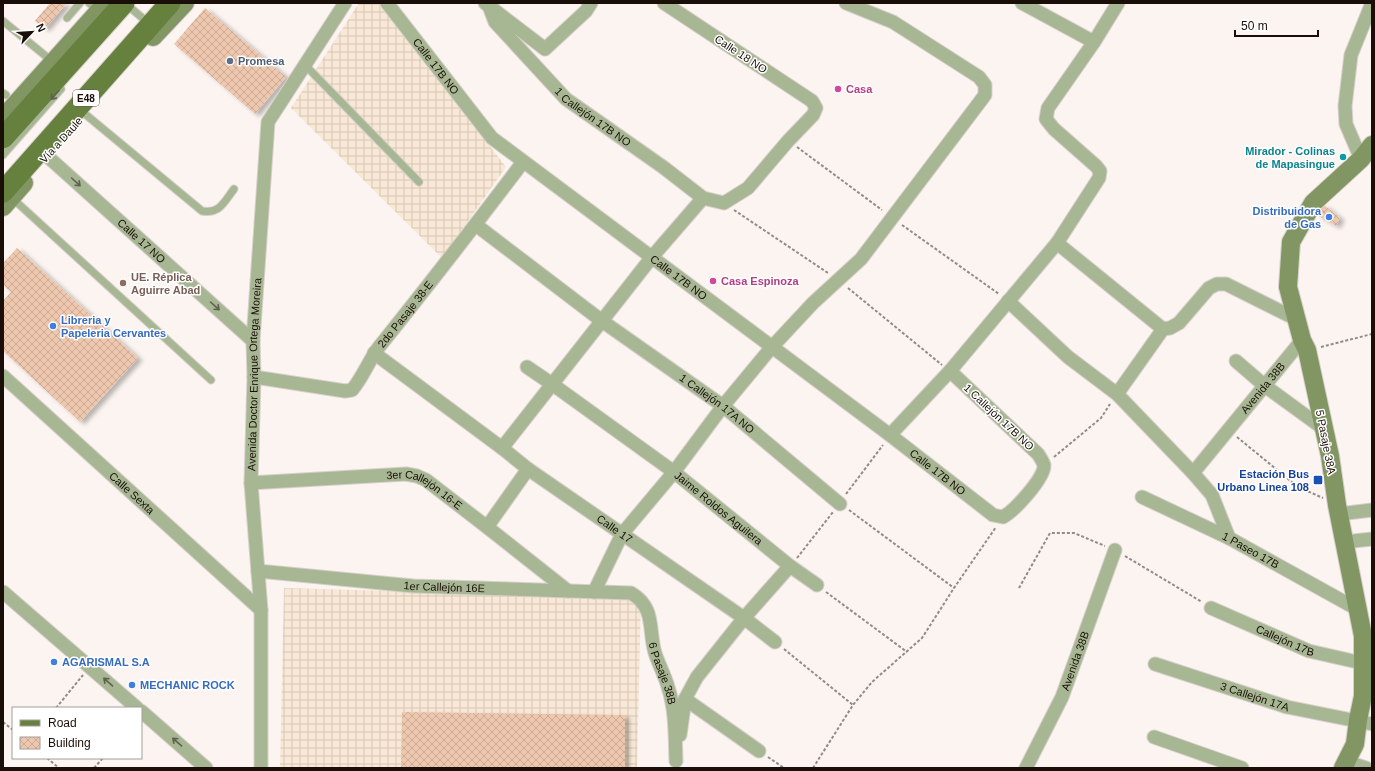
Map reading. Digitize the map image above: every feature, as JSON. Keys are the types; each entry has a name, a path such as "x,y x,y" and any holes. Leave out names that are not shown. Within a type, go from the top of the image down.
{"main road":[{"name":"Vía a Daule","path":"6,199 170,3"},
{"path":"3,138 85,46 128,6"},
{"path":"56,59 85,46"}],"street":[{"name":"Vía a Daule","path":"6,199 47,156 185,3"},
{"name":"Avenida Doctor Enrique Ortega Moreira","path":"261,768 261,610 251,484 254,376 253,341 268,122 345,3"},
{"name":"Calle 17B NO","path":"387,3 492,138 890,435 993,515 1003,517"},
{"path":"487,5 545,49 586,11 591,3"},
{"name":"Calle 18 NO","path":"664,3 812,101 816,108 813,115 788,141 748,188 724,203"},
{"path":"594,592 622,534 674,472 723,406 772,348 813,302 861,259 985,95 985,85 979,77 893,22 846,3"},
{"path":"1022,3 1094,42"},
{"path":"890,435 950,371 1057,243 1099,178 1100,171 1096,166 1054,129 1046,119 1048,108 1094,42 1118,3"},
{"path":"1366,152 1346,124 1345,106 1352,55 1372,3"},
{"name":"1 Callejón 17B NO","path":"487,5 495,22 566,99 663,167 703,198 724,203"},
{"path":"3,118 56,59 98,6"},
{"name":"5 Pasaje 38A","path":"1345,765 1365,722 1362,663 1363,636 1338,510 1330,456 1305,345 1296,319 1288,287 1291,242 1313,204 1366,152"},
{"name":"Calle 17 NO","path":"47,156 253,341"},
{"name":"2do Pasaje 38-E","path":"254,376 346,391 352,390 359,382 374,353 476,225 523,162"},
{"path":"502,448 652,257 703,198"},
{"name":"1 Callejón 17A NO","path":"476,225 602,321 723,406 840,504"},
{"path":"1057,243 1163,329"},
{"path":"1117,394 1163,329 1170,328 1179,323 1209,288 1217,284 1226,284 1296,319"},
{"path":"1008,301 1068,357 1117,394 1193,473 1212,495 1228,538"},
{"name":"Avenida 38B","path":"1193,473 1265,386 1305,345"},
{"name":"Calle 17","path":"374,353 528,469 744,618 775,642"},
{"path":"1236,361 1265,386 1324,429"},
{"name":"Jaime Roldos Aguilera","path":"527,367 674,472 790,566 817,585"},
{"name":"1 Callejón 17B NO","path":"950,371 1038,454 1044,466"},
{"name":"Calle Sexta","path":"3,376 261,610"},
{"path":"1003,517 1011,512 1041,477 1044,466"},
{"path":"487,527 528,469"},
{"name":"3er Callejón 16-E","path":"251,484 406,474 417,476 426,480 568,591"},
{"name":"1 Paseo 17B","path":"1142,497 1228,538 1357,609"},
{"path":"1338,510 1372,510"},
{"path":"1344,542 1372,539"},
{"name":"Avenida 38B","path":"1026,768 1062,697 1115,550"},
{"path":"675,764 685,699 697,677 744,618 790,566"},
{"name":"1er Callejón 16E","path":"258,571 413,586 631,593"},
{"path":"3,592 136,707"},
{"name":"6 Pasaje 38B","path":"631,593 639,598 646,606 650,616 652,641 655,654 668,687 672,702 675,764"},
{"name":"Callejón 17B","path":"1211,608 1308,651 1362,663"},
{"name":"3 Callejón 17A","path":"1155,664 1287,706 1365,722"},
{"path":"685,699 759,751"},
{"path":"142,712 206,768"},
{"path":"1154,737 1242,768"},
{"path":"1345,765 1366,768"}],"lane":[{"path":"67,18 80,3"},
{"path":"3,181 162,3"},
{"path":"128,6 146,21"},
{"path":"3,21 56,59"},
{"path":"305,65 419,182"},
{"path":"3,155 64,85"},
{"path":"85,114 202,211 216,211 234,189"},
{"path":"6,199 211,380"}],"path":[{"path":"1305,345 1372,334"},
{"path":"1044,466 1101,418 1117,394"},
{"path":"1229,430 1298,487 1338,510"},
{"path":"840,504 954,588"},
{"path":"813,768 853,705 872,682 922,638 954,588 1003,517"},
{"path":"817,585 907,652"},
{"path":"775,642 853,705"},
{"path":"57,707 90,667"},
{"path":"3,722 12,729"},
{"path":"759,751 784,768"},
{"path":"48,759 59,768"},
{"path":"94,768 102,759"}],"shaded area":[{"path":"359,3 380,3 506,167 442,258 291,108"},
{"path":"284,588 641,598 637,768 280,768"}],"building":[{"path":"50,3 67,3 45,29 35,21"},
{"name":"Promesa","path":"205,8 286,77 255,114 174,44"},
{"name":"Distribuidora de Gas","path":"1324,205 1340,218 1336,226 1317,215"},
{"name":"Libreria y Papeleria Cervantes","path":"17,248 138,358 80,422 3,351 3,301 11,292 3,285 3,263"},
{"path":"402,712 625,715 625,768 401,768"}],"place":[{"name":"Promesa","path":"230,61"},
{"name":"Casa","path":"838,89"},
{"name":"Mirador - Colinas de Mapasingue","path":"1343,157"},
{"name":"Distribuidora de Gas","path":"1329,217"},
{"name":"Casa Espinoza","path":"713,281"},
{"name":"UE. Réplica Aguirre Abad","path":"123,283"},
{"name":"Libreria y Papeleria Cervantes","path":"53,326"},
{"name":"Estación Bus Urbano Linea 108","path":"1318,480"},
{"name":"AGARISMAL S.A","path":"54,662"},
{"name":"MECHANIC ROCK","path":"132,685"}]}
